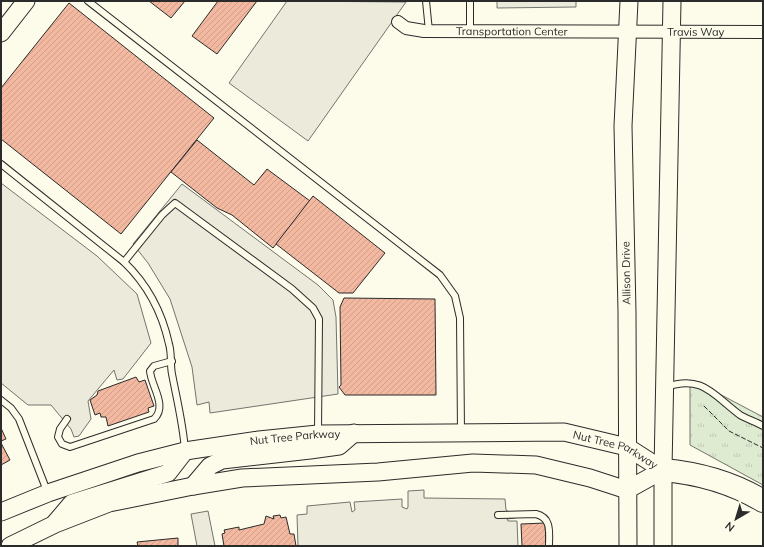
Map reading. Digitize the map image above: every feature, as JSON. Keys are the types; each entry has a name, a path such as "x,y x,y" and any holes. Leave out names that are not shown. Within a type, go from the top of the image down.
{"highway":[{"path":"663,470 683,472 724,483 763,501"}],"main road":[{"path":"1,33 26,1"},
{"name":"Allison Drive","path":"628,546 627,312 623,126 629,1"},
{"path":"663,546 663,470 666,387 672,1"},
{"name":"Nut Tree Parkway","path":"1,512 48,493 138,463 185,451 258,440 318,434 564,432 627,447 663,470 627,490"},
{"path":"193,486 210,466 222,460 339,446 354,433"},
{"path":"55,524 72,503 168,473 185,451"},
{"path":"10,546 55,524 109,503 242,478 378,472 474,463 536,465 590,478 627,490"}],"street":[{"name":"Transportation Center","path":"398,22 406,28 429,31 628,31"},
{"name":"Travis Way","path":"628,31 763,32"}],"lane":[{"path":"88,1 440,275 455,296 460,318 461,432"},
{"path":"426,1 429,31"},
{"path":"470,1 470,31"},
{"path":"1,164 124,262 139,277 155,301 169,344 185,451"},
{"path":"124,262 162,215 175,203 292,289 313,308 319,319 318,434"},
{"path":"67,420 60,429 58,437 62,444 70,447 154,419 159,413 160,407 150,371 154,366 172,361"},
{"path":"666,387 673,384 698,383 715,394 741,416 763,426"},
{"path":"1,400 11,408 19,419 48,493"},
{"path":"498,515 542,515 546,519 548,525 549,546"}],"green space":[{"path":"690,380 763,417 763,485 690,445"}],"shaded area":[{"path":"287,1 406,2 308,141 229,83"},
{"path":"497,1 576,1 576,7 497,8"},
{"path":"1,183 97,256 137,294 151,343 123,379 117,380 114,370 88,401 91,419 79,436 74,437 71,429 51,405 28,405 1,383"},
{"path":"182,184 318,285 333,300 336,317 338,394 210,413 209,402 197,405 192,367 170,299 148,263 133,244"},
{"path":"424,490 424,498 505,499 506,510 515,513 515,518 507,519 508,521 517,521 518,546 298,546 297,515 307,514 307,506 350,502 352,512 355,510 354,502 402,499 402,507 407,509 408,491"},
{"path":"208,511 215,546 197,546 191,514"}],"building":[{"path":"149,1 185,1 171,18"},
{"path":"218,1 257,1 217,54 192,36"},
{"path":"69,3 214,118 121,234 1,139 1,88"},
{"path":"197,140 254,185 267,169 310,201 273,248 232,215 217,208 171,172"},
{"path":"313,196 385,253 353,293 339,293 276,244"},
{"path":"344,298 435,299 436,395 345,395 339,387 341,385 340,307"},
{"path":"136,377 139,382 145,380 154,406 148,408 149,412 108,426 106,417 101,417 100,413 95,415 90,400 97,395 98,391"},
{"path":"1,428 6,439 1,441"},
{"path":"1,443 10,460 1,465"},
{"path":"280,515 281,518 286,517 290,534 294,534 296,546 224,546 222,534 225,533 224,530 239,527 239,530 264,524 266,516 274,519 273,516"},
{"path":"545,523 546,543 548,543 549,546 522,546 521,524"},
{"path":"178,538 178,546 138,546 137,542"}],"fence":[{"path":"704,406 729,431 763,448"}]}
